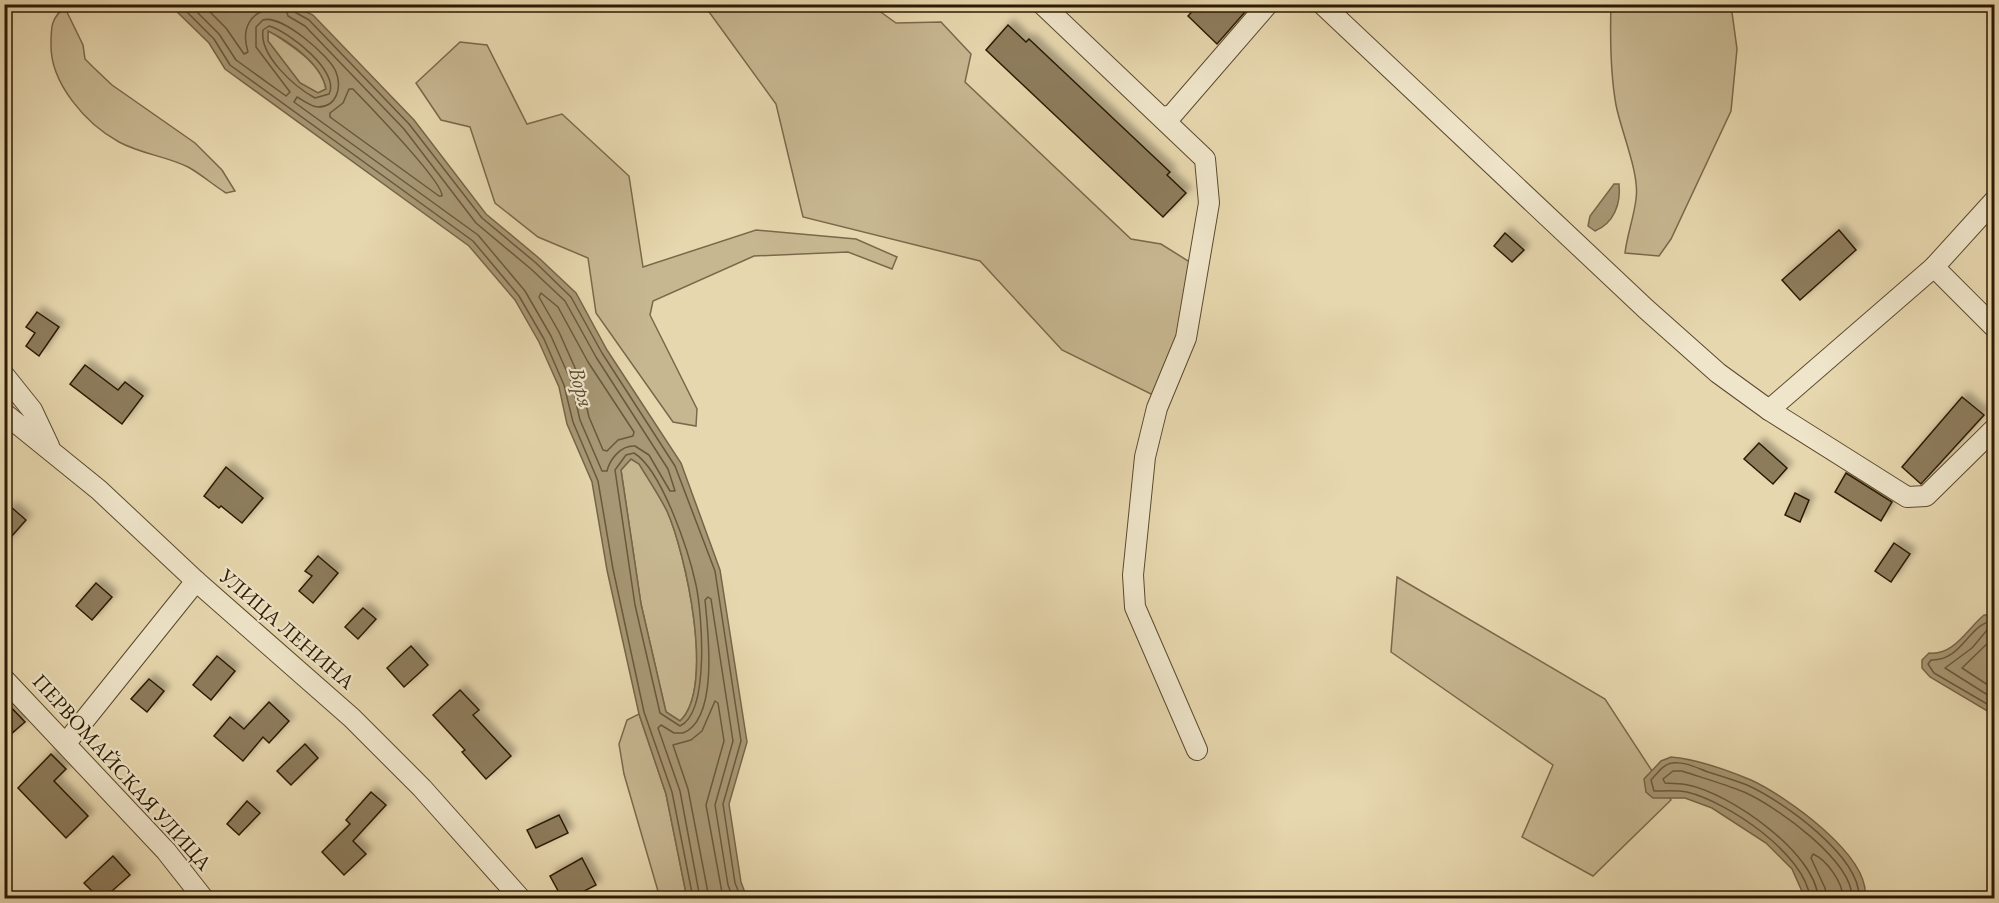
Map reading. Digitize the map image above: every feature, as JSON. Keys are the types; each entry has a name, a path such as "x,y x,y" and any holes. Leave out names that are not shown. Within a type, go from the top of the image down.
{"street":[{"path":"1042,4 1205,159 1209,203 1186,338 1157,408 1145,456 1133,575 1135,607 1197,750"},
{"path":"1163,117 1172,115 1268,4"},
{"path":"1322,4 1646,309 1718,373 1769,410 1907,497 1916,499 1926,496 1995,429"},
{"path":"1769,410 1934,267 1995,201"},
{"path":"1934,267 1995,327"},
{"path":"4,375 32,410 50,447"},
{"name":"УЛИЦА ЛЕНИНА","path":"4,413 50,447 196,581 352,718 422,788 520,898"},
{"path":"66,743 196,581"},
{"name":"ПЕРВОМАЙСКАЯ УЛИЦА","path":"4,679 166,851 203,898"}],"shaded area":[{"path":"1611,4 1731,5 1737,49 1731,111 1671,239 1659,256 1625,253 1635,206 1636,189 1633,165 1614,93"},
{"path":"704,5 871,5 896,23 941,22 971,54 965,82 1131,239 1161,244 1193,264 1179,342 1155,396 1062,350 980,261 803,217 776,104"},
{"path":"65,8 83,45 85,59 112,85 195,143 222,170 235,191 226,193 188,167 119,142 94,125 72,101 63,87 52,59 53,23 60,11"},
{"path":"268,30 311,62 323,79 326,89 318,93 300,83 268,41"},
{"path":"460,42 487,45 527,124 562,114 629,176 643,267 756,230 856,239 897,257 892,269 848,252 754,256 653,301 650,315 697,409 696,426 673,422 596,313 588,258 538,237 495,203 470,127 441,120 416,83"},
{"path":"631,459 639,463 667,511 689,586 694,619 696,680 691,704 680,721 666,712 641,604 621,470"},
{"path":"1397,577 1605,699 1671,800 1593,876 1522,837 1553,765 1391,652"},
{"path":"639,714 666,794 687,898 660,898 624,774 619,744 627,720"}],"water":[{"name":"Воря","path":"170,5 292,5 313,15 414,120 486,214 540,259 576,293 607,350 681,463 720,570 747,742 729,804 741,882 747,898 687,898 666,794 639,714 607,570 592,482 567,424 559,387 539,342 515,300 469,246 225,69 209,43","holes":["268,31 304,55 318,71 326,89 318,93 300,83 268,41","631,459 639,464 667,511 689,586 694,619 696,680 691,704 680,721 666,712 641,604 621,470"]},
{"path":"1614,184 1619,184 1619,199 1615,212 1602,228 1595,231 1588,226 1590,216"},
{"path":"1984,615 1994,615 1994,715 1930,677 1922,668 1922,660 1929,653 1938,653 1953,646"},
{"path":"1671,757 1691,760 1751,780 1804,813 1841,846 1855,864 1863,882 1865,898 1805,898 1792,869 1766,843 1712,808 1685,798 1653,798 1646,792 1644,779 1661,761"}],"building":[{"path":"1199,4 1252,4 1217,44 1188,16"},
{"path":"1008,25 1026,42 1029,39 1170,172 1167,175 1186,193 1163,217 986,50"},
{"path":"1839,230 1856,250 1800,300 1782,280"},
{"path":"1505,233 1524,250 1512,262 1494,246"},
{"path":"37,312 59,327 39,356 26,346 35,333 26,327"},
{"path":"85,365 118,390 125,382 143,396 122,424 70,384"},
{"path":"1962,397 1984,415 1921,484 1902,467"},
{"path":"1759,443 1787,468 1773,484 1744,459"},
{"path":"226,467 263,498 242,523 204,496"},
{"path":"1846,473 1892,502 1881,521 1835,492"},
{"path":"1795,493 1809,500 1800,522 1785,515"},
{"path":"11,507 26,520 4,545 4,514"},
{"path":"1894,543 1910,554 1891,582 1875,571"},
{"path":"318,556 338,573 313,603 299,591 312,576 305,571"},
{"path":"96,583 112,597 92,620 76,606"},
{"path":"363,608 376,619 358,639 345,627"},
{"path":"411,646 428,665 404,687 387,668"},
{"path":"217,656 235,671 211,700 193,685"},
{"path":"149,679 164,691 147,712 131,699"},
{"path":"460,690 479,710 473,715 511,756 486,779 462,752 465,750 433,715"},
{"path":"4,700 25,722 4,740"},
{"path":"269,702 289,721 269,743 263,737 243,761 214,736 230,717 244,729"},
{"path":"305,744 318,758 291,785 277,771"},
{"path":"51,754 66,769 54,781 88,816 66,838 18,788"},
{"path":"371,792 386,805 353,841 366,854 344,875 322,852 350,824 346,820"},
{"path":"247,801 260,813 239,835 227,824"},
{"path":"559,815 568,833 536,848 527,830"},
{"path":"113,856 130,875 104,898 99,898 84,883"},
{"path":"582,858 596,885 571,898 562,898 550,876"}]}
